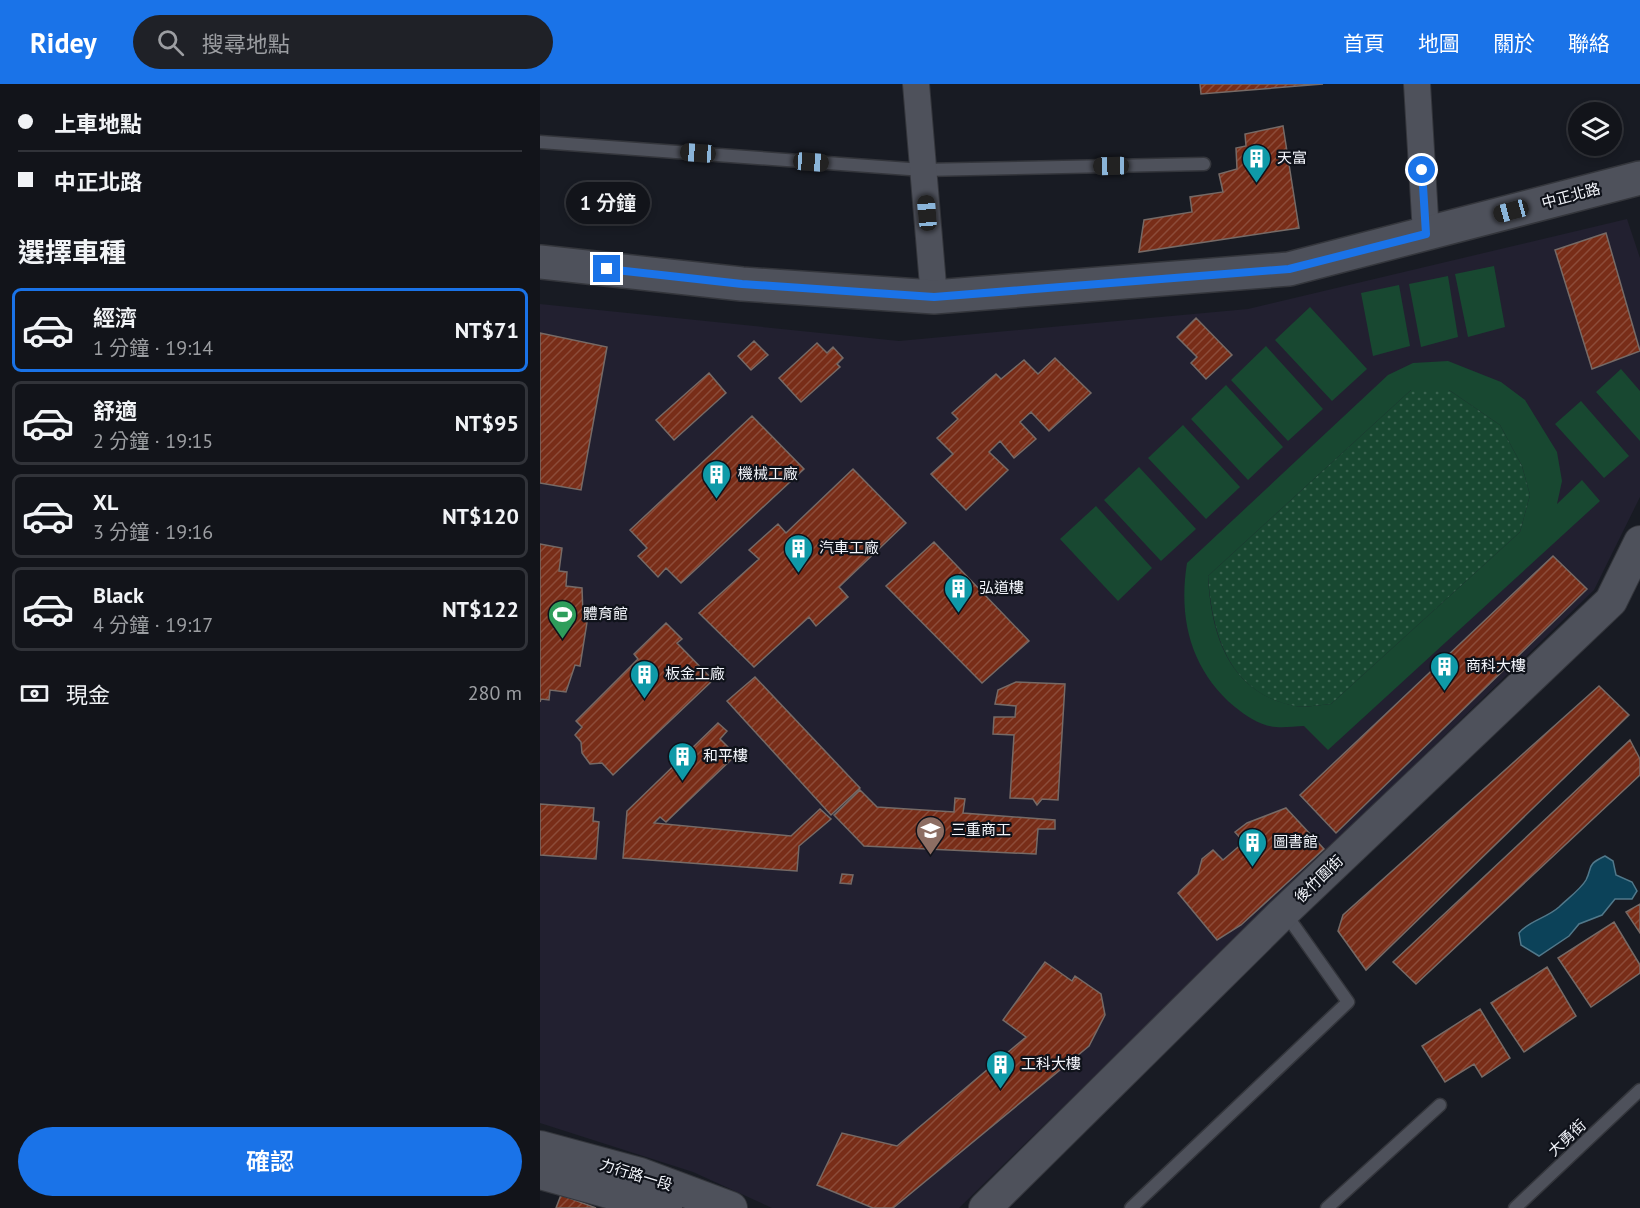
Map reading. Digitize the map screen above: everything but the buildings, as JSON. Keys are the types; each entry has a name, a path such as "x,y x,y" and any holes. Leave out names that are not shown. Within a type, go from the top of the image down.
{"main road":[{"name":"中正北路","path":"540,262 742,284 934,297 1289,269 1640,178"}],"street":[{"path":"916,84 934,297"},
{"path":"1417,84 1426,234"},
{"name":"後竹圍街","path":"985,1208 1284,912 1611,601 1640,542"},
{"name":"力行路一段","path":"540,1147 640,1174 730,1208"},
{"name":"力行路一段","path":"540,1173 666,1208"}],"lane":[{"path":"540,142 923,170 1204,164"},
{"path":"1131,1208 1348,1002 1284,912"},
{"name":"大勇街","path":"1515,1208 1640,1090"},
{"path":"1327,1208 1440,1105"}],"shaded area":[{"name":"三重商工","path":"1627,219 1640,258 1640,497 1594,590 959,1208 772,1208 693,1172 540,1123 540,304 899,341 1248,309"}],"green space":[{"path":"1494,266 1505,327 1468,337 1455,274"},
{"path":"1448,276 1458,337 1421,347 1409,284"},
{"path":"1399,285 1410,346 1373,356 1361,293"},
{"path":"1310,307 1367,369 1332,401 1275,340"},
{"path":"1266,346 1323,409 1288,441 1231,380"},
{"path":"1448,361 1501,382 1525,400 1557,452 1562,481 1557,504 1582,480 1600,501 1328,750 1304,726 1270,726 1249,717 1235,707 1208,677 1191,642 1187,623 1185,584 1187,563 1388,375 1413,363","holes":["1411,390 1449,390 1500,425 1522,466 1530,495 1520,532 1331,704 1295,706 1272,699 1254,688 1239,675 1219,640 1208,576"]},
{"path":"1621,369 1640,391 1640,441 1596,392"},
{"path":"1226,385 1283,447 1248,480 1191,419"},
{"path":"1411,390 1449,390 1500,425 1522,466 1530,495 1520,532 1331,704 1299,707 1272,699 1239,675 1228,658 1214,619 1208,576"},
{"path":"1581,401 1629,456 1604,478 1555,424"},
{"path":"1183,425 1240,487 1206,519 1148,458"},
{"path":"1139,467 1196,529 1161,561 1104,500"},
{"path":"1096,506 1152,568 1118,601 1060,539"}],"water":[{"path":"1605,856 1613,861 1616,875 1632,882 1637,891 1632,899 1615,899 1602,915 1579,924 1569,936 1539,956 1521,945 1519,933 1532,922 1559,907 1577,891 1586,880 1592,864"}],"place":[{"name":"天富","path":"1256,184"},
{"name":"機械工廠","path":"717,500"},
{"name":"汽車工廠","path":"798,574"},
{"name":"弘道樓","path":"958,614"},
{"name":"體育館","path":"562,640"},
{"name":"商科大樓","path":"1445,692"},
{"name":"板金工廠","path":"644,700"},
{"name":"和平樓","path":"682,782"},
{"name":"三重商工","path":"930,856"},
{"name":"圖書館","path":"1252,868"},
{"name":"工科大樓","path":"1000,1090"}],"route":[{"path":"607,269 742,284 934,297 1289,269 1426,234 1422,170"}]}
